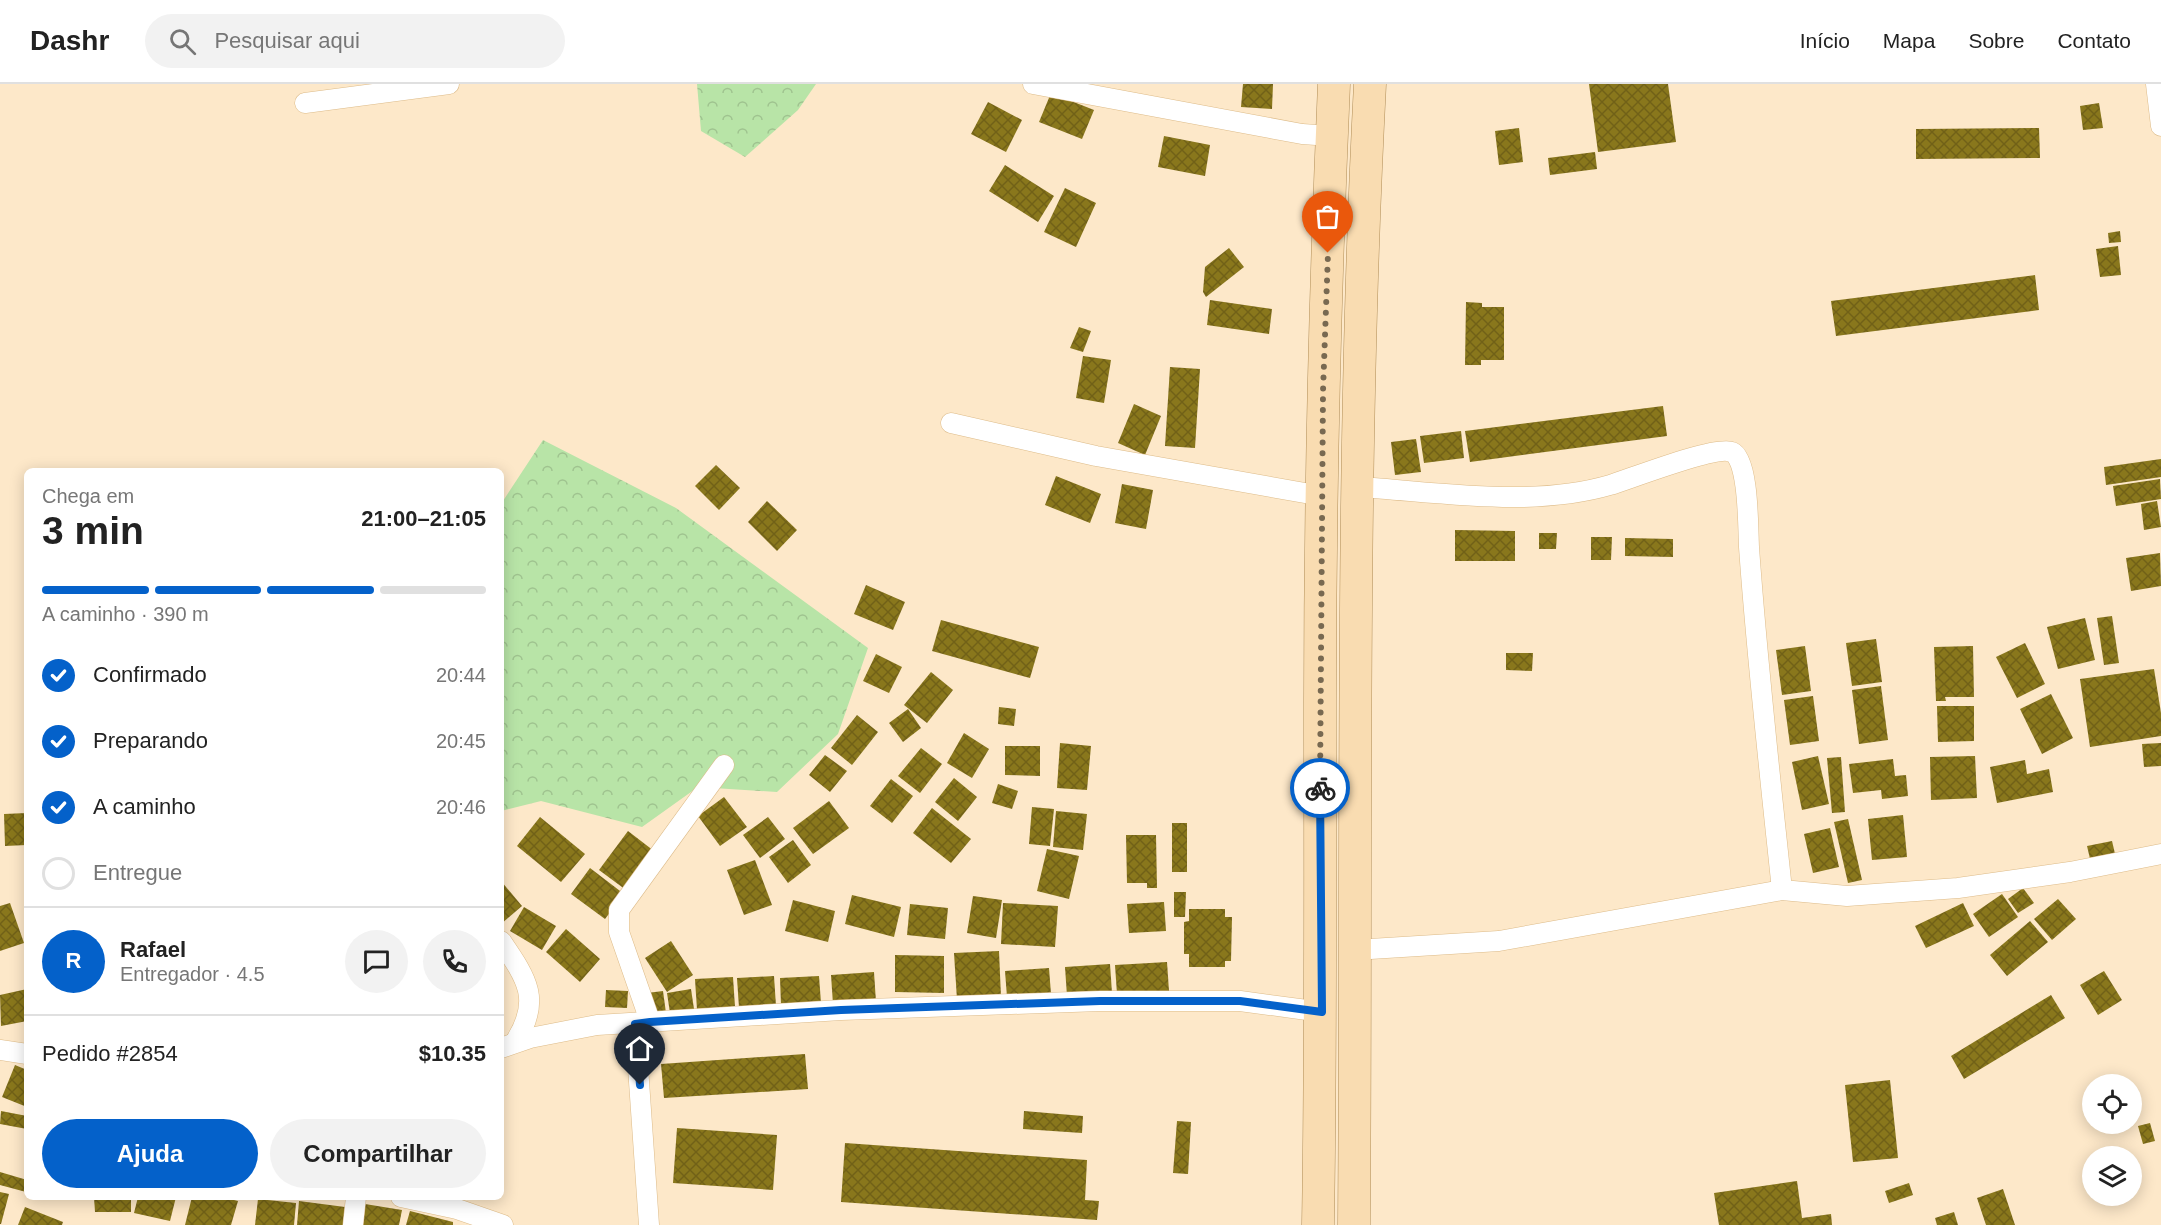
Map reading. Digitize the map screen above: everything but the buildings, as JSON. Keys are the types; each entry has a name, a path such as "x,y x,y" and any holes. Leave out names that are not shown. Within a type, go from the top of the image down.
{"main road":[{"path":"1318,1225 1322,1012 1320,704 1322,496 1334,84"},
{"path":"1354,1225 1358,487 1363,219 1370,84"}],"street":[{"path":"305,103 449,84"},
{"path":"1033,84 1302,134 1331,136"},
{"path":"2156,84 2161,126"},
{"path":"951,423 1096,456 1322,496"},
{"path":"1358,487 1544,498 1609,485 1691,458 1728,450 1736,454 1740,458 1745,484 1753,597 1782,890"},
{"path":"649,1225 642,1023 618,932 619,910 724,765"},
{"path":"1354,950 1499,941 1782,890 1847,896 1958,888 2070,872 2161,854"},
{"path":"504,946 527,984 531,999 525,1026 508,1045"},
{"path":"508,1045 565,1030 841,1010 1100,1001 1240,1001 1322,1012"},
{"path":"0,1050 24,1054"},
{"path":"353,1225 356,1200"},
{"path":"415,1200 457,1209 503,1225"}],"green space":[{"path":"697,84 816,84 798,110 745,157 701,131"},
{"path":"543,440 676,508 868,648 838,734 777,792 698,787 642,827 541,801 504,810 504,499"}],"way so far":[{"path":"1320,788 1323,391 1328,253"}],"route":[{"path":"640,1085 635,1024 650,1022 841,1010 1009,1006 1100,1001 1240,1001 1269,1003 1322,1012 1320,788"}]}
